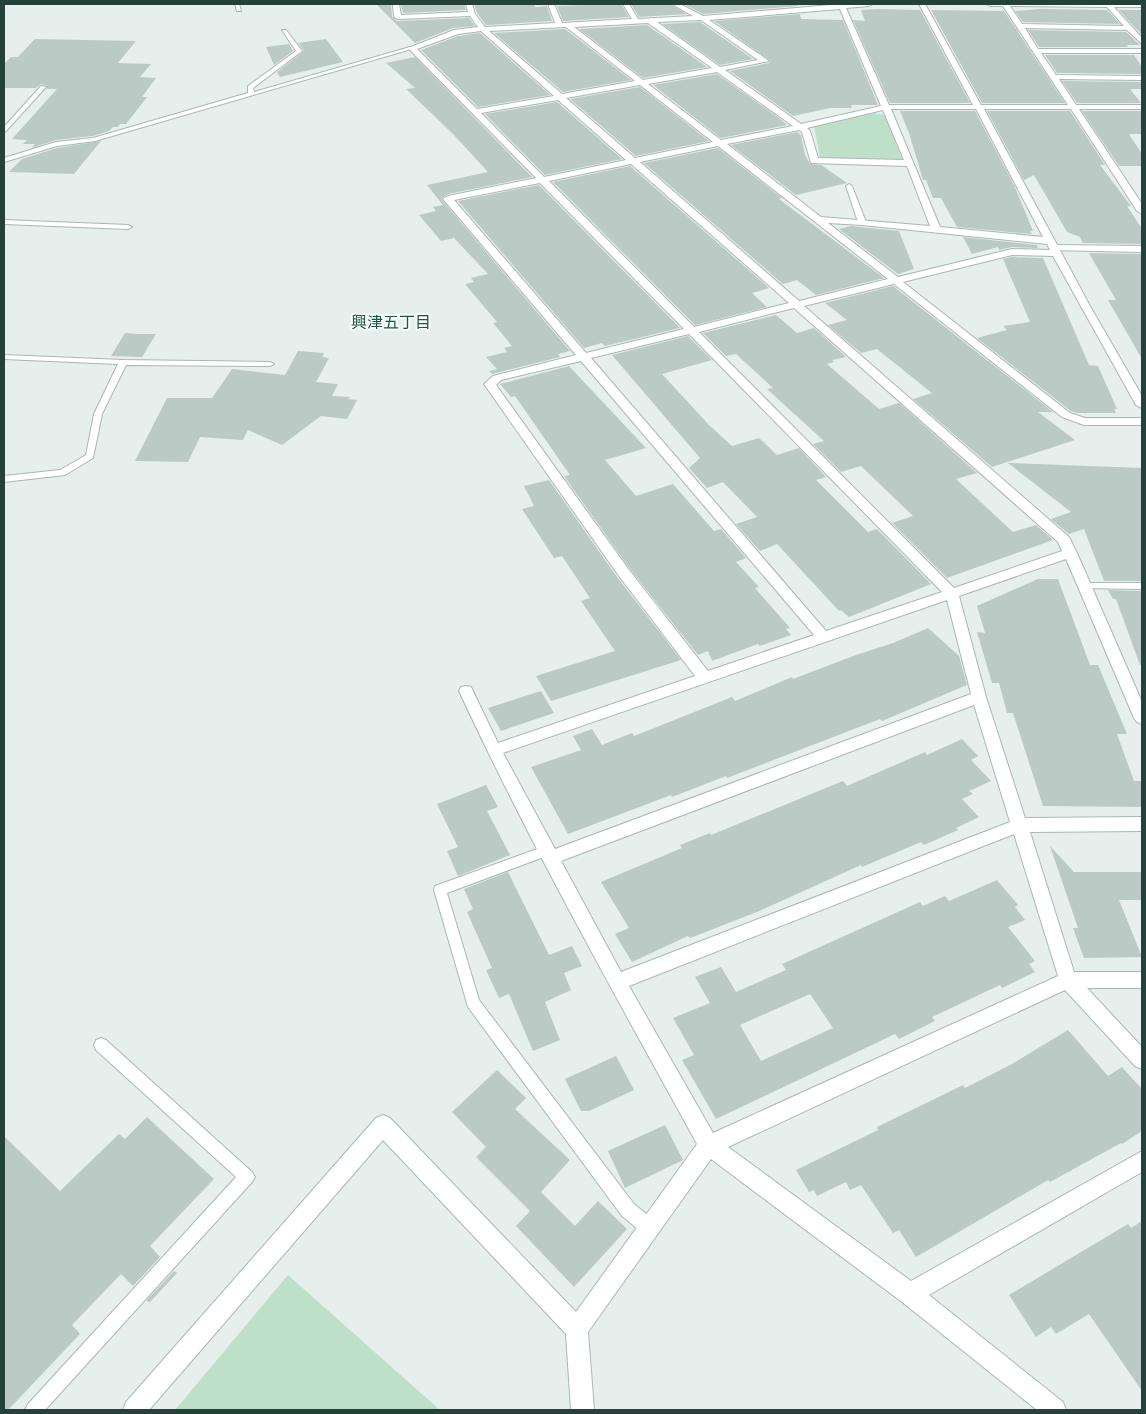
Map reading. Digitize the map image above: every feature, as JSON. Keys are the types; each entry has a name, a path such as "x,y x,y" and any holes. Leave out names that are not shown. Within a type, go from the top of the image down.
{"street":[{"path":"396,4 398,17 471,9 483,29 1064,540 1142,718"},
{"path":"551,4 563,25 719,144 1066,415 1084,422 1142,422"},
{"path":"626,4 636,21"},
{"path":"474,112 765,60 702,18 675,4"},
{"path":"869,4 808,7 702,18 483,29 457,32 412,48 689,331 952,594 979,697 1068,980 1142,1060"},
{"path":"922,4 979,106 1053,247 1142,405"},
{"path":"990,4 1142,5"},
{"path":"1005,4 1035,51 1138,199 1142,211"},
{"path":"1109,4 1142,42"},
{"path":"842,6 887,107 936,229"},
{"path":"650,21 806,131 814,161 910,163"},
{"path":"1018,26 1142,30"},
{"path":"1035,51 1142,51"},
{"path":"1053,77 1142,78"},
{"path":"823,637 448,199 719,144 887,107 1142,107"},
{"path":"816,220 936,229 1053,247 1142,249"},
{"path":"706,678 624,573 490,384 497,378 894,280 1012,252 1053,247"},
{"path":"494,750 1070,553"},
{"path":"466,691 494,750 617,982 709,1145 910,1294 1055,1410"},
{"path":"550,853 979,697"},
{"path":"617,982 1019,825 1142,824"},
{"path":"582,1410 577,1329 709,1145 1068,980 1142,980"},
{"path":"134,1410 383,1125 577,1329"},
{"path":"910,1294 1142,1161"}],"lane":[{"path":"237,4 239,10"},
{"path":"252,94 250,87 299,51 284,31"},
{"path":"4,160 56,144 93,140 412,48"},
{"path":"4,130 43,87"},
{"path":"849,186 862,222"},
{"path":"4,222 128,227"},
{"path":"4,357 123,362 270,364"},
{"path":"4,479 62,473 90,456 98,414 123,362"},
{"path":"1084,586 1142,586"},
{"path":"550,853 440,890 473,1003 628,1210 650,1228"},
{"path":"34,1410 247,1177 101,1045"}],"green space":[{"path":"874,113 885,115 902,159 820,158 814,126"},
{"path":"288,1275 440,1410 175,1410"}],"building":[{"path":"376,4 391,4 392,17 397,21 469,18 475,26 453,28 415,43"},
{"path":"401,4 464,4 466,10 403,13"},
{"path":"474,4 534,4 535,7 547,6 552,21 486,25 477,13"},
{"path":"621,4 629,17 563,21 557,6"},
{"path":"631,4 670,4 687,14 639,17"},
{"path":"684,4 797,4 798,6 703,14"},
{"path":"1040,9 1107,10 1120,24 1023,22 1015,11"},
{"path":"861,10 920,10 970,103 890,103 853,20 865,21"},
{"path":"931,10 1004,11 1065,103 982,103"},
{"path":"1119,10 1142,10 1142,35"},
{"path":"800,14 801,19 843,20 878,105 851,105 852,108 830,108 793,116 730,71 771,61 714,21"},
{"path":"700,22 753,59 720,65 662,24"},
{"path":"647,25 707,67 643,78 579,29"},
{"path":"565,29 631,80 563,92 494,33"},
{"path":"1028,30 1126,32 1140,45 1127,45 1128,47 1039,47"},
{"path":"480,33 550,95 478,107 421,50 458,36"},
{"path":"35,39 136,41 118,63 151,64 140,77 156,78 142,97 147,97 126,124 120,124 109,131 93,136 56,140 32,148 35,144 23,144 27,140 12,139 57,89 47,89 47,86 41,84 36,88 4,88 4,64 11,57 18,57"},
{"path":"326,39 343,62 280,77 277,72 304,51 298,43"},
{"path":"289,44 293,51 274,65 266,47"},
{"path":"1045,55 1134,55 1142,67 1142,74 1057,73"},
{"path":"415,57 532,177 448,194 441,199 570,351 558,354 560,357 492,374 489,371 497,369 486,357 507,352 504,348 512,346 493,323 497,322 465,284 474,282 471,278 488,274 454,238 441,241 419,215 436,211 433,207 443,205 427,185 488,172 453,134 406,89 415,88 386,63"},
{"path":"717,74 787,125 721,138 653,85"},
{"path":"1062,81 1142,82 1142,89 1130,89 1141,103 1077,103"},
{"path":"640,87 709,141 636,156 570,99"},
{"path":"557,102 622,159 545,175 485,114"},
{"path":"900,111 975,111 1014,185 1033,231 1030,231 1032,234 957,227 941,198 933,198 926,180 923,180 909,133"},
{"path":"987,111 1070,111 1105,165 1100,165 1131,206 1127,206 1142,229 1142,244 1083,243 1080,237 1067,232 1034,175 1024,180"},
{"path":"1082,111 1142,111 1142,134 1129,134 1142,154 1142,166 1119,166"},
{"path":"797,132 801,135 805,155 810,164 821,165 847,183 796,195 731,145"},
{"path":"101,141 74,174 9,172 22,159 57,148"},
{"path":"718,148 782,198 779,199 884,278 816,295 797,280 783,284 644,163"},
{"path":"630,166 769,288 752,293 767,307 695,325 553,182"},
{"path":"539,185 680,328 605,346 602,343 584,348 458,201"},
{"path":"851,226 899,231 914,269 898,274 839,229"},
{"path":"963,237 1037,245 1038,248 1012,247 999,250 998,247 972,254"},
{"path":"1089,253 1142,254 1142,359 1108,300 1116,300"},
{"path":"1012,257 1043,258 1089,365 1098,366 1117,409 1114,409 1116,413 1077,413 1071,411 977,338 1007,330 1003,326 1030,322 1003,259"},
{"path":"893,286 1053,412 1038,412 1075,440 992,467 913,399 932,393 877,349 861,353 828,325 847,320 825,303"},
{"path":"776,315 797,333 814,328 846,357 832,360 834,362 827,364 879,409 899,403 977,473 956,479 1013,532 1036,525 1053,540 947,578 892,523 913,516 861,466 841,472 813,444 824,441 767,389 773,388 736,354 726,356 703,333"},
{"path":"125,333 156,334 142,357 111,356"},
{"path":"688,336 712,360 662,374 709,425 732,446 759,438 777,455 799,448 826,477 816,480 868,532 877,529 931,584 849,617 841,610 839,611 777,544 760,551 736,524 757,517 723,482 707,488 689,468 700,458 612,355"},
{"path":"298,351 324,353 322,357 329,358 316,382 338,384 332,396 350,397 348,399 357,400 347,419 321,416 282,445 248,430 243,440 200,437 188,462 135,461 167,398 212,398 232,369 285,375"},
{"path":"569,366 646,448 605,460 636,496 673,484 714,531 721,529 746,558 736,562 759,587 755,588 790,628 786,629 791,635 760,646 758,644 712,661 708,651 698,655 630,569 564,476 570,475 515,396 511,397 500,384"},
{"path":"1008,463 1142,468 1142,581 1104,581 1084,529 1069,534 1051,519 1071,512"},
{"path":"549,480 617,577 681,660 551,701 536,676 615,651 581,601 590,598 562,556 554,558 522,509 534,506 524,486"},
{"path":"1038,579 1058,579 1090,665 1098,665 1127,734 1117,734 1134,781 1142,781 1142,807 1043,806 1013,713 1007,713 999,683 992,683 977,632 985,633 977,606"},
{"path":"1108,590 1142,591 1142,664 1140,665 1116,599 1113,599"},
{"path":"928,628 959,656 967,685 882,721 880,719 727,778 726,776 672,797 671,795 568,834 531,767 581,750 573,736 592,729 602,745 632,733 634,736 732,697 735,701 792,677 793,679 893,643"},
{"path":"541,691 554,713 501,731 488,708"},
{"path":"962,739 978,756 971,760 991,781 969,791 973,794 962,799 979,817 956,828 958,830 924,845 921,842 862,867 861,865 757,912 690,938 688,936 632,962 615,934 629,928 601,882 682,848 680,845 710,833 711,835 843,781 847,786 925,752 927,755"},
{"path":"486,785 498,807 487,811 510,855 458,876 447,851 458,847 437,804"},
{"path":"1050,846 1074,872 1142,872 1142,900 1119,900 1142,957 1084,958 1073,928 1078,928"},
{"path":"508,872 549,955 572,946 582,966 564,973 571,990 545,1002 560,1040 533,1051 509,994 499,998 486,970 492,968 467,912 473,909 464,889"},
{"path":"997,880 1018,905 1015,907 1025,920 1008,927 1035,961 1029,964 1035,972 1002,988 1000,985 932,1017 935,1021 899,1039 895,1034 716,1119 682,1060 694,1055 673,1018 710,1003 695,977 721,967 736,992 786,970 782,964 920,902 923,906 945,896 949,901","holes":["810,994 833,1028 761,1061 740,1025"]},
{"path":"1068,1030 1108,1076 1122,1067 1142,1089 1142,1131 1122,1144 1050,1182 1048,1180 916,1257 899,1230 893,1233 861,1185 850,1190 846,1182 817,1196 814,1190 809,1192 796,1170 878,1130 877,1127 963,1085 965,1088 1012,1064"},
{"path":"616,1056 634,1090 589,1111 581,1111 565,1079"},
{"path":"497,1070 526,1098 515,1109 570,1160 541,1192 575,1226 598,1201 627,1229 574,1287 516,1226 530,1211 476,1157 486,1147 452,1112"},
{"path":"147,1117 214,1179 150,1246 160,1257 133,1286 121,1274 72,1325 80,1334 8,1410 4,1410 4,1136 60,1191 119,1134 125,1139"},
{"path":"665,1125 683,1160 625,1188 608,1151"},
{"path":"1142,1221 1142,1391 1089,1314 1056,1334 1051,1327 1036,1337 1009,1295 1128,1224 1131,1228"},
{"path":"174,1271 177,1273 149,1303 147,1300"}],"district":[{"name":"興津五丁目","path":"391,322"}]}
